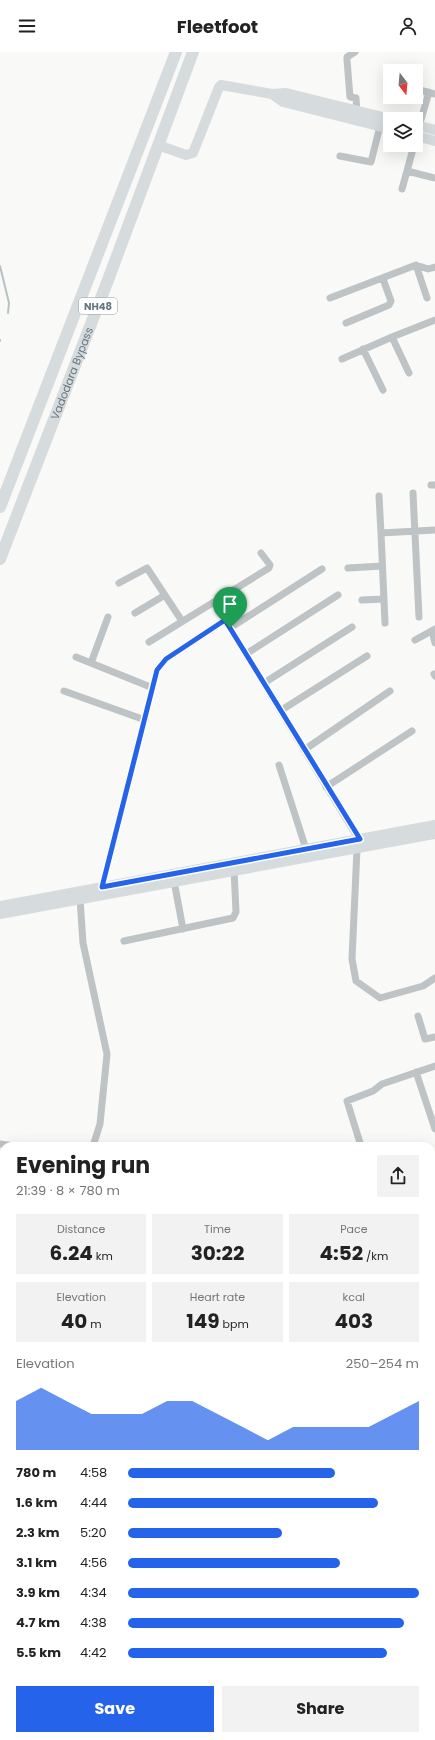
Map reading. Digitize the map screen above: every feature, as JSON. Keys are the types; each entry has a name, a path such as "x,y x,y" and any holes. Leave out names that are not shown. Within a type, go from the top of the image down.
{"highway":[{"name":"Vadodara Bypass","path":"0,507 176,52"},
{"name":"Vadodara Bypass","path":"0,559 108,280 193,52"}],"street":[{"path":"355,52 347,57 347,60 350,97 356,98 356,121"},
{"path":"158,145 186,155 193,154 218,87 221,85 272,94 286,93 383,117"},
{"path":"423,114 432,93"},
{"path":"272,94 283,102 383,128"},
{"path":"423,126 435,130"},
{"path":"340,156 371,162 383,133"},
{"path":"423,138 435,141"},
{"path":"402,189 412,152"},
{"path":"407,171 435,178"},
{"path":"416,265 427,298"},
{"path":"330,298 416,265 428,269 435,267"},
{"path":"346,322 389,305 391,301 382,278"},
{"path":"342,359 435,320"},
{"path":"392,337 409,373"},
{"path":"363,349 383,390"},
{"path":"413,492 416,531 418,617"},
{"path":"379,496 385,623"},
{"path":"381,533 435,530"},
{"path":"149,642 270,568 262,553"},
{"path":"348,568 382,566"},
{"path":"120,583 147,568 182,622"},
{"path":"230,628 322,569"},
{"path":"135,612 165,594"},
{"path":"246,654 338,595"},
{"path":"362,600 384,599"},
{"path":"214,602 264,683 360,846 352,959 356,981 380,998 423,986 435,978"},
{"path":"91,662 108,618"},
{"path":"102,887 157,670 163,661 225,620"},
{"path":"264,683 352,627"},
{"path":"415,640 433,630 435,643"},
{"path":"280,711 367,656"},
{"path":"76,657 152,688"},
{"path":"64,691 145,720"},
{"path":"304,750 390,691"},
{"path":"326,787 412,731"},
{"path":"279,765 306,849"},
{"path":"0,906 306,849 360,846 435,825"},
{"path":"0,914 360,846 435,834"},
{"path":"124,941 230,919 235,916 234,870"},
{"path":"174,881 183,929"},
{"path":"80,899 83,943 107,1054 100,1124 94,1142"},
{"path":"418,1016 425,1039 435,1037"},
{"path":"360,1142 346,1101 373,1091 382,1084 435,1066"},
{"path":"416,1072 435,1129"}],"waterway":[{"path":"0,266 9,303 8,313"}],"route":[{"path":"225,620 230,628 326,787 360,839 102,887 157,670 160,664 166,659 225,620"}]}
